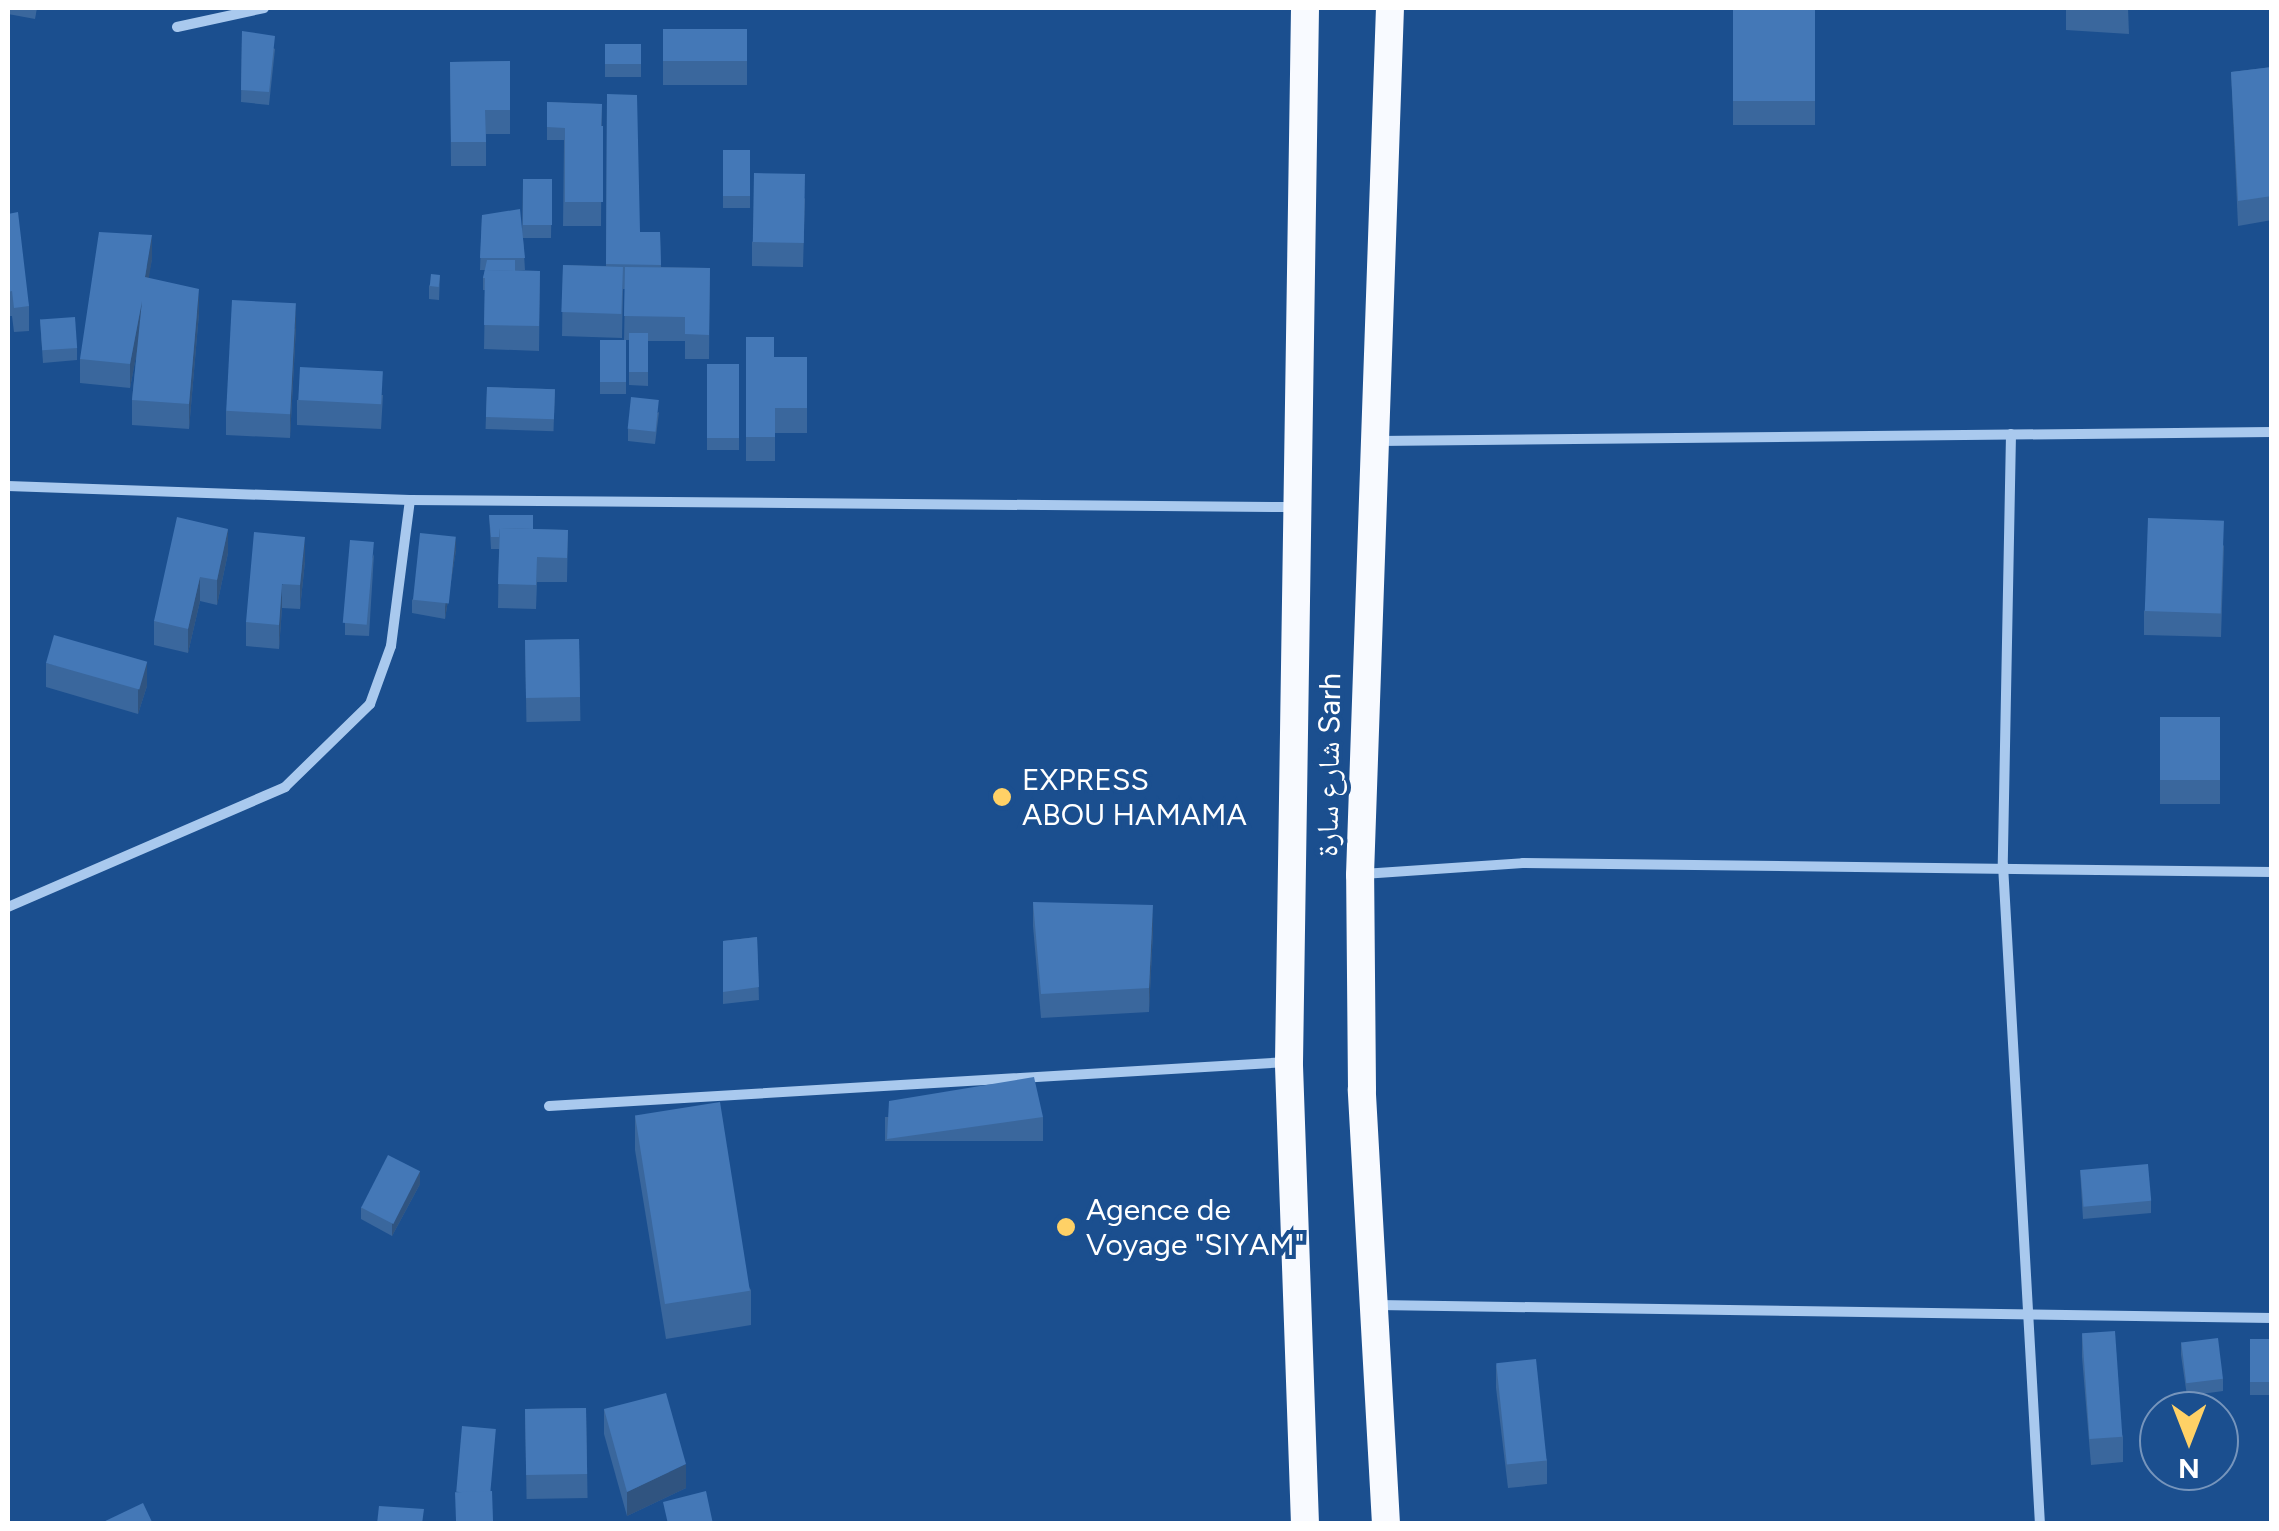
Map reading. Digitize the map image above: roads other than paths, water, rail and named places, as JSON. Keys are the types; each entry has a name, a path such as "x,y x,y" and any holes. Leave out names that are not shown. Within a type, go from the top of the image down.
{"highway":[{"name":"شارع سارة Sarh","path":"1305,8 1290,508 1289,1062 1305,1524"},
{"name":"شارع سارة Sarh","path":"1386,1524 1370,1306 1360,874 1390,8"}],"street":[{"path":"178,27 264,8"},
{"path":"1374,442 2272,432"},
{"path":"2011,434 2004,865 2022,1319 2040,1524"},
{"path":"8,486 410,500 1290,508"},
{"path":"8,907 271,795 370,704 390,646 410,500"},
{"path":"1360,874 1523,864 2004,865 2272,872"},
{"path":"549,1106 1289,1062"},
{"path":"1370,1306 2022,1319 2272,1318"}],"place":[{"name":"EXPRESS ABOU HAMAMA","path":"1002,797"},
{"name":"Agence de Voyage \"SIYAM\"","path":"1066,1227"}]}
